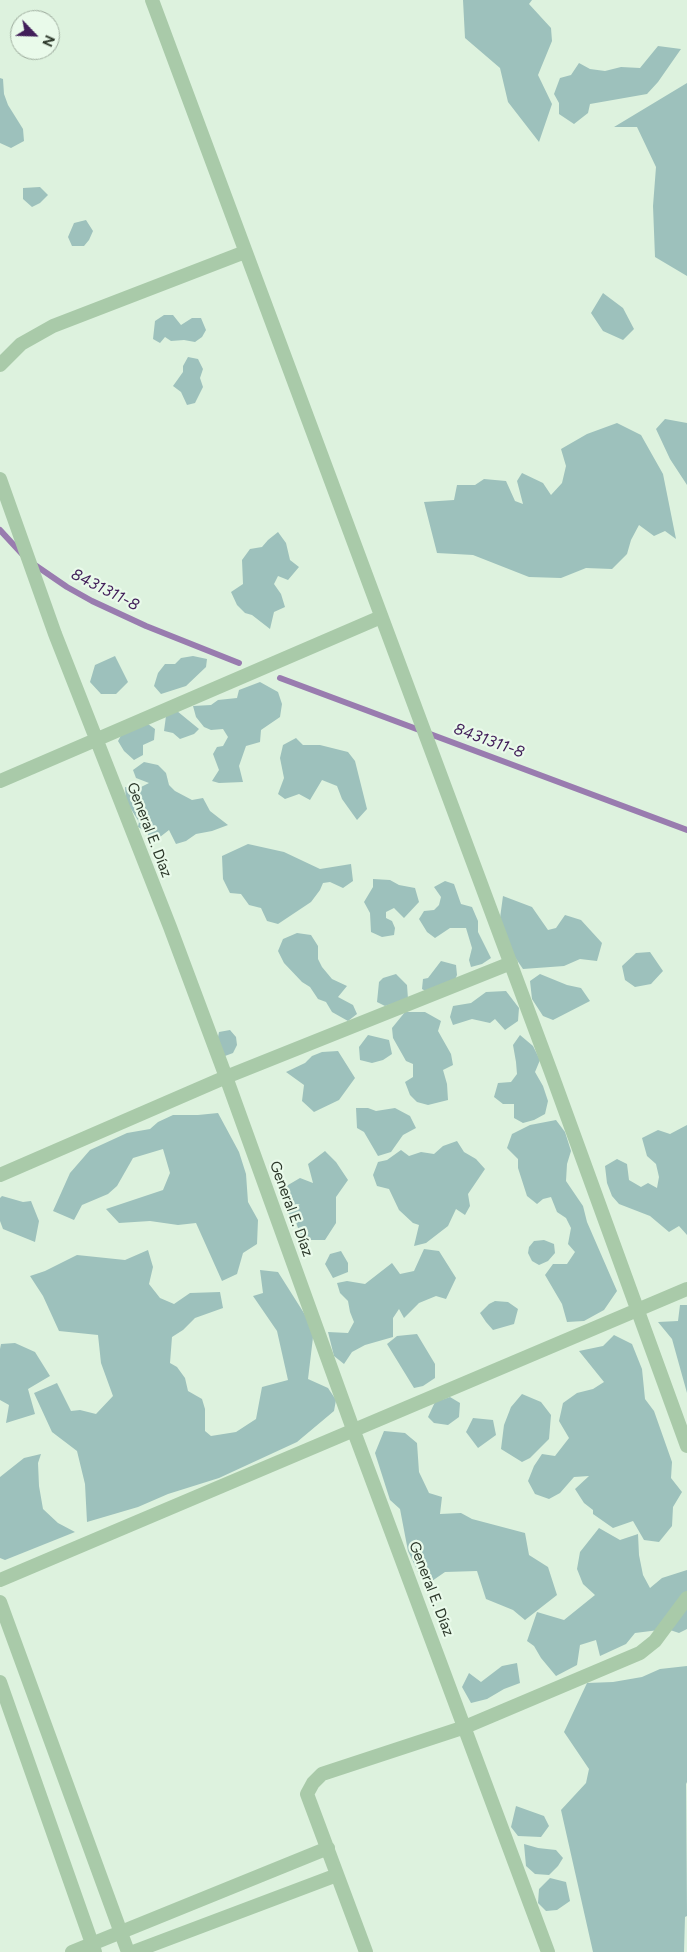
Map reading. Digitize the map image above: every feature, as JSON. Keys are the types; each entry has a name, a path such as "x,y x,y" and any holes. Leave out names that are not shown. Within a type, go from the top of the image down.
{"street":[{"path":"152,0 511,963 687,1446"},
{"path":"0,364 21,344 53,326 245,252"},
{"name":"General E. Díaz","path":"0,479 55,634 170,927 226,1077 353,1429 548,1952"},
{"path":"0,781 381,617"},
{"path":"0,1175 226,1077 511,963"},
{"path":"0,1580 687,1288"},
{"path":"366,1952 307,1794 313,1782 322,1774 465,1728 640,1653 655,1641 687,1598"},
{"path":"0,1602 128,1952"},
{"path":"0,1682 94,1948"},
{"path":"72,1952 94,1948 122,1933 328,1848"},
{"path":"133,1952 337,1874"}],"shaded area":[{"path":"463,0 532,0 529,4 551,28 552,41 538,75 552,104 539,142 508,102 500,68 465,38"},
{"path":"658,46 681,49 658,82 647,94 590,104 588,113 574,124 559,114 559,103 554,94 560,78 571,75 579,63 590,69 605,71 621,67 640,68"},
{"path":"0,78 3,79 4,94 8,105 23,129 24,141 11,148 0,143"},
{"path":"687,83 687,276 655,257 653,206 656,167 637,127 614,127"},
{"path":"40,187 48,195 40,203 32,207 23,199 23,188"},
{"path":"86,220 93,231 89,240 84,246 72,246 68,237 74,223"},
{"path":"603,293 623,308 634,329 623,340 603,331 591,313"},
{"path":"164,315 173,315 181,325 192,318 201,318 206,330 202,337 195,342 184,340 171,341 165,337 160,343 153,339 155,321"},
{"path":"188,357 198,359 203,369 200,378 203,387 195,403 187,405 181,392 173,386 183,372 183,366"},
{"path":"665,419 687,423 687,485 670,459 656,429"},
{"path":"617,423 641,435 663,474 676,539 665,531 654,536 639,525 631,540 627,554 612,569 586,568 561,578 529,577 473,555 437,553 424,502 454,500 457,485 475,485 484,479 506,481 515,501 523,504 517,481 522,473 543,483 551,495 562,483 566,466 561,449 587,434"},
{"path":"278,532 286,543 290,560 299,567 288,580 278,576 274,584 281,594 285,607 274,612 270,629 252,615 245,613 237,605 231,592 243,584 242,560 250,549 262,547"},
{"path":"115,656 128,682 116,694 101,694 90,682 95,665"},
{"path":"193,656 207,659 206,667 186,686 161,694 154,686 158,673 165,664 175,664 181,658"},
{"path":"260,682 278,692 282,704 280,717 261,730 260,742 246,746 239,766 243,782 219,783 212,781 219,770 213,754 217,747 223,746 228,737 223,729 211,730 204,727 196,717 193,706 211,705 218,700 237,698 239,690"},
{"path":"177,711 199,729 194,734 180,739 173,733 164,731 166,716"},
{"path":"148,724 155,729 154,740 143,745 143,755 134,760 124,751 118,741 123,732"},
{"path":"296,738 303,745 320,745 348,752 355,761 367,809 357,820 342,799 337,786 322,780 310,800 299,794 285,799 278,794 284,778 280,758 283,745"},
{"path":"144,762 158,765 166,773 169,785 175,791 192,800 203,798 210,811 228,825 196,834 186,841 176,844 169,830 160,837 150,840 147,832 138,827 139,822 126,801 125,787 137,789 149,783 136,778 133,770"},
{"path":"248,844 284,852 320,869 351,864 353,881 343,888 330,882 323,883 311,902 278,924 267,921 261,908 249,905 241,894 230,893 223,879 222,856"},
{"path":"373,879 390,880 399,885 415,888 419,902 404,918 394,908 386,912 386,918 392,921 395,928 394,935 382,937 371,932 370,913 364,902 373,887"},
{"path":"445,881 454,884 461,904 472,907 478,921 478,932 491,958 482,964 471,967 469,960 472,948 466,928 450,928 435,938 427,932 419,919 424,911 434,910 439,905 441,897 434,887"},
{"path":"503,896 532,907 548,930 556,928 565,915 581,920 602,943 597,961 580,959 564,966 523,969 510,950 500,918"},
{"path":"297,933 311,935 318,946 318,959 322,967 332,979 347,986 338,997 353,1005 357,1014 348,1021 332,1012 326,1002 318,999 310,987 302,982 284,963 278,951 283,939"},
{"path":"650,952 663,971 651,984 635,987 625,980 622,966 636,953"},
{"path":"441,961 456,965 457,975 449,994 436,997 422,989 423,979 428,978"},
{"path":"396,974 407,985 408,999 385,1006 377,1002 379,982 383,978"},
{"path":"540,974 567,985 581,988 590,1001 553,1020 543,1016 532,999 530,981"},
{"path":"506,991 519,1008 518,1021 505,1030 495,1019 490,1023 472,1019 453,1025 450,1017 453,1006 471,1003 486,992"},
{"path":"405,1012 425,1012 441,1021 438,1031 451,1054 453,1065 443,1070 447,1084 448,1100 428,1105 417,1102 410,1095 405,1082 413,1077 413,1064 406,1061 393,1038 392,1028"},
{"path":"230,1030 236,1037 237,1045 233,1053 225,1056 217,1042 219,1032"},
{"path":"368,1035 389,1040 392,1054 383,1060 372,1063 360,1060 359,1047"},
{"path":"520,1035 533,1046 540,1060 535,1072 543,1086 548,1101 545,1114 523,1123 514,1118 514,1104 503,1104 494,1097 498,1083 511,1082 517,1074 513,1045"},
{"path":"338,1051 355,1078 339,1100 314,1112 302,1101 304,1085 286,1072 305,1063 312,1056 322,1052"},
{"path":"356,1108 368,1108 376,1111 395,1108 410,1116 416,1128 403,1135 391,1152 378,1156 364,1132 357,1128"},
{"path":"218,1113 239,1152 246,1174 248,1202 258,1220 257,1244 243,1253 237,1274 222,1281 196,1223 178,1225 150,1221 119,1223 106,1209 163,1190 170,1173 163,1149 133,1158 117,1186 108,1194 82,1205 74,1220 53,1211 70,1173 90,1150 127,1133 150,1129 158,1122 173,1115"},
{"path":"556,1120 565,1132 571,1151 567,1164 566,1181 583,1206 587,1222 617,1291 604,1310 584,1321 567,1322 562,1304 545,1275 553,1264 567,1264 575,1252 568,1244 571,1228 566,1218 557,1212 551,1197 543,1199 537,1204 527,1196 518,1168 518,1159 507,1148 512,1134 530,1125"},
{"path":"687,1125 687,1235 679,1226 669,1232 650,1216 619,1204 612,1196 607,1183 605,1166 617,1159 627,1164 629,1180 641,1187 648,1183 657,1188 659,1177 656,1164 647,1156 642,1138 658,1130 670,1134"},
{"path":"457,1141 464,1152 476,1159 485,1169 468,1194 470,1206 465,1215 456,1209 448,1226 426,1243 414,1246 419,1225 413,1223 399,1210 389,1189 377,1186 373,1175 378,1162 387,1160 401,1150 409,1156 421,1152 434,1154 443,1146"},
{"path":"325,1151 336,1162 348,1180 336,1197 336,1223 325,1240 310,1240 305,1250 296,1222 287,1212 300,1204 284,1206 283,1188 300,1178 313,1183 308,1164"},
{"path":"2,1196 23,1202 31,1201 39,1221 35,1242 3,1229 0,1221 0,1198"},
{"path":"544,1240 554,1244 555,1253 548,1261 539,1265 532,1261 528,1253 529,1247 534,1241"},
{"path":"424,1249 439,1251 456,1278 446,1299 436,1296 419,1303 404,1318 399,1309 393,1318 393,1337 365,1345 352,1352 344,1364 334,1356 328,1332 348,1333 354,1322 348,1301 340,1293 337,1283 347,1281 365,1284 392,1263 400,1274 414,1271"},
{"path":"148,1250 153,1267 149,1284 160,1298 174,1304 190,1293 220,1292 223,1308 195,1318 183,1330 172,1337 170,1363 177,1367 185,1378 188,1391 202,1399 205,1409 205,1431 211,1436 236,1432 256,1419 262,1387 288,1380 277,1331 253,1296 263,1293 260,1270 278,1272 314,1329 308,1379 328,1388 336,1400 334,1411 297,1442 219,1478 168,1494 138,1507 87,1522 85,1484 77,1451 52,1432 34,1393 57,1383 71,1411 80,1410 96,1414 113,1396 101,1363 98,1335 59,1331 43,1296 30,1276 45,1271 77,1255 125,1260"},
{"path":"341,1251 348,1263 348,1272 333,1278 325,1264 330,1254"},
{"path":"495,1301 508,1302 518,1309 514,1324 493,1330 486,1322 480,1313"},
{"path":"680,1305 687,1305 687,1393 672,1339 658,1322 678,1321"},
{"path":"417,1334 435,1364 435,1378 423,1386 414,1388 387,1344 397,1336"},
{"path":"614,1335 632,1344 642,1369 645,1399 654,1411 672,1462 671,1478 682,1492 673,1507 672,1526 659,1542 644,1540 633,1521 613,1528 593,1514 593,1510 584,1503 575,1489 589,1476 574,1477 560,1493 549,1499 535,1494 528,1481 534,1466 542,1454 555,1456 569,1438 559,1421 563,1403 577,1393 593,1389 604,1382 579,1351 603,1346"},
{"path":"15,1343 35,1352 50,1376 28,1389 35,1414 6,1423 9,1405 0,1400 0,1349 1,1344"},
{"path":"522,1394 541,1402 551,1415 549,1439 530,1458 522,1462 501,1449 504,1425 511,1407"},
{"path":"450,1397 460,1403 459,1417 448,1425 434,1423 428,1417 435,1402"},
{"path":"473,1418 493,1420 496,1435 478,1448 466,1432"},
{"path":"384,1431 405,1433 417,1443 419,1472 429,1493 442,1497 440,1514 461,1513 472,1519 525,1533 529,1555 548,1567 557,1595 525,1620 513,1610 486,1599 477,1571 445,1572 432,1581 418,1572 408,1551 400,1509 390,1500 375,1453"},
{"path":"41,1454 38,1463 43,1509 58,1523 75,1532 5,1560 0,1558 0,1477 24,1458"},
{"path":"599,1528 620,1540 638,1534 639,1555 643,1575 650,1588 662,1578 687,1570 687,1629 679,1633 667,1629 635,1633 626,1644 600,1656 596,1640 580,1645 577,1665 556,1676 534,1646 527,1641 537,1612 564,1620 595,1595 583,1584 577,1569 580,1552"},
{"path":"517,1663 520,1683 504,1689 487,1699 471,1703 462,1687 469,1673 481,1682 502,1666"},
{"path":"687,1666 687,1916 685,1917 684,1952 593,1952 561,1810 586,1783 589,1769 564,1732 587,1683 613,1682 642,1677 660,1669"},
{"path":"516,1806 544,1816 549,1826 541,1837 518,1836 511,1827"},
{"path":"524,1844 556,1850 563,1858 549,1875 535,1874 526,1866"},
{"path":"550,1878 566,1882 570,1901 557,1910 546,1911 538,1903 539,1889"}],"waterway":[{"name":"8431311-8","path":"0,530 23,555"},
{"name":"8431311-8","path":"32,563 67,587 92,601 146,626 239,663"},
{"name":"8431311-8","path":"280,678 687,830"}]}
